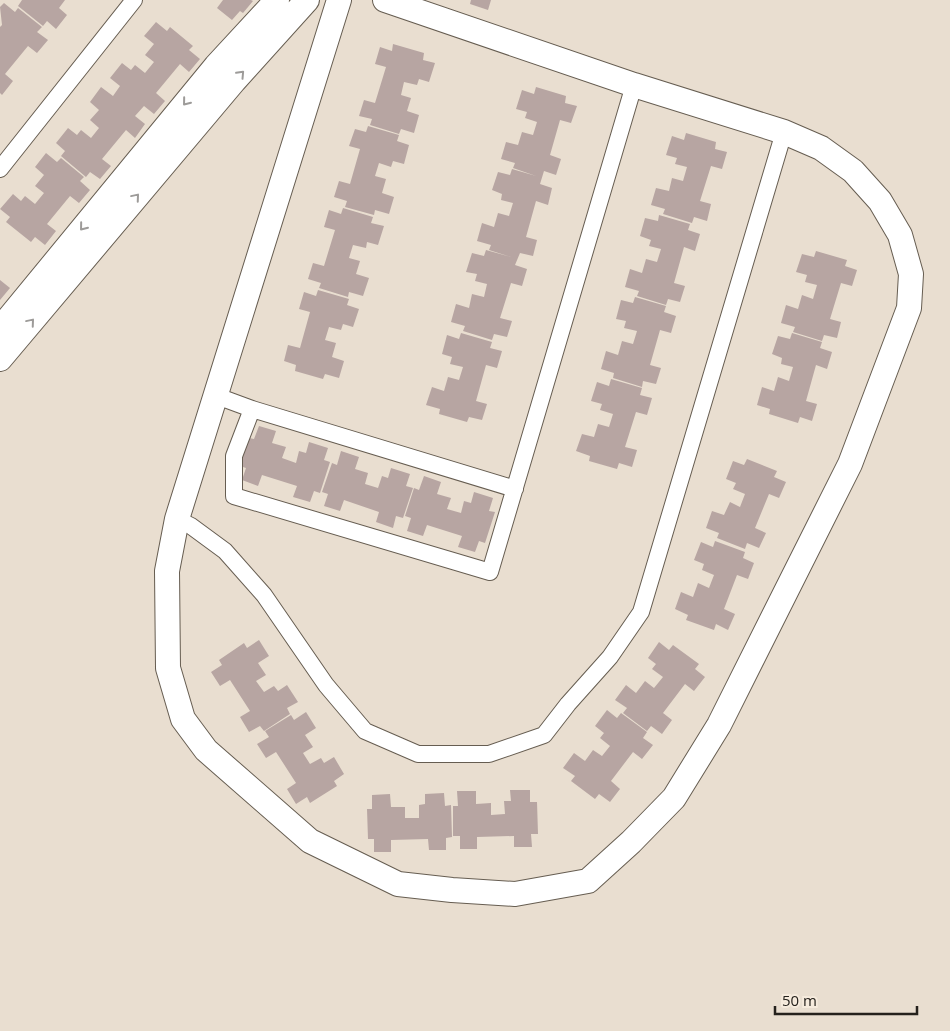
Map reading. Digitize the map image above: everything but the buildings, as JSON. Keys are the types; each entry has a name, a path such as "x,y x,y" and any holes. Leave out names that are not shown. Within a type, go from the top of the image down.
{"street":[{"path":"0,169 134,0"},
{"path":"0,329 216,66 277,0"},
{"path":"0,359 234,81 307,0"},
{"path":"339,0 214,395 177,519 167,571 168,668 182,719 206,750 310,841 398,884 515,894 588,880 631,842 674,798 719,725 850,464 909,308 911,274 900,235 880,200 854,171 821,148 784,132 634,85 385,0"},
{"path":"252,409 234,456 234,496 490,572 634,85"},
{"path":"177,519 191,526 225,551 264,595 326,685 365,731 418,754 489,754 544,735 568,704 610,657 641,612 784,132"},
{"path":"214,395 252,409 515,489"}]}
